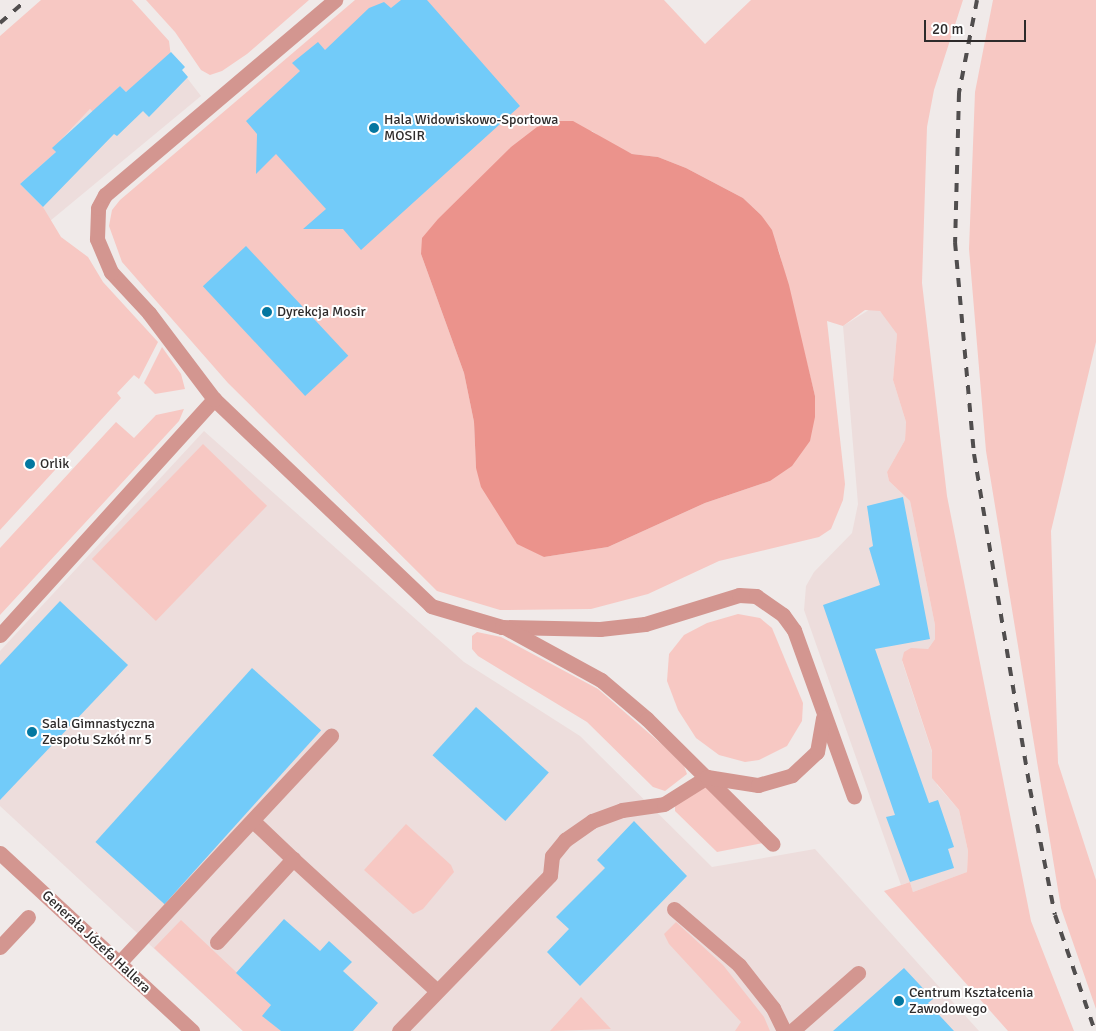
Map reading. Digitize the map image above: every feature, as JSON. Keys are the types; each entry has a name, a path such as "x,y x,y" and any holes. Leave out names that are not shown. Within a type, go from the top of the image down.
{"street":[{"path":"335,0 106,196 98,208 97,239 112,272 149,313 214,399 431,606 502,626 600,680 647,719 773,844"},
{"path":"0,635 214,399"},
{"path":"502,626 600,629 645,624 739,595 756,596 783,615 794,630 854,797"},
{"path":"399,1031 550,875 552,856 565,840 592,821 622,810 664,804 707,777 758,785 792,775 817,752 822,735 823,710"},
{"path":"119,963 331,736"},
{"path":"253,821 437,991"},
{"name":"Generała Józefa Hallera","path":"0,853 192,1031"},
{"path":"217,942 294,859"},
{"path":"674,909 739,965 773,1008 784,1031"},
{"path":"0,947 28,917"},
{"path":"792,1031 858,974"}],"shaded area":[{"path":"41,0 132,0 169,41 171,57 126,92 120,86 93,112 90,109 53,148 56,152 20,184 43,207 61,237 88,257 103,282 158,342 139,379 134,375 117,393 121,398 0,530 0,36"},
{"path":"146,0 309,0 247,54 222,71 210,75 201,70 175,32"},
{"path":"355,0 664,0 705,44 751,0 963,0 934,90 927,127 922,283 947,496 1031,921 1074,1031 1008,1031 884,891 910,882 913,892 967,872 968,851 959,810 932,778 932,751 902,660 904,652 911,648 928,649 935,639 935,625 910,501 889,481 887,472 905,440 906,422 893,380 897,334 880,311 865,310 843,326 827,321 845,484 843,500 831,529 819,537 719,561 648,594 591,609 500,610 437,591 228,383 122,262 109,226 112,210 120,200","holes":["592,131 610,144 632,154 658,157 686,168 743,198 761,215 779,251 815,396 770,481 705,503 608,547 544,557 476,468 474,422 464,373 421,254"]},
{"path":"993,0 1096,0 1096,342 1051,531 1058,763 1096,880 1096,1009 1061,908 986,451 969,249 975,92"},
{"path":"171,57 201,96 50,221 43,207 20,184 55,152 52,148 90,109 93,112 120,86 126,92"},
{"path":"555,121 573,121 632,154 658,157 686,168 743,198 761,215 772,230 789,285 815,396 815,417 810,441 792,466 770,481 705,503 608,547 544,557 517,544 481,487 476,468 474,422 464,373 421,254 422,238 438,219 511,147 537,127"},
{"path":"872,308 880,311 891,322 897,334 893,380 906,422 905,440 887,472 889,481 910,501 935,625 935,639 928,649 902,661 932,752 937,785 959,810 968,851 967,872 913,892 910,882 901,885 804,610 806,586 814,572 852,533 858,504 843,326"},
{"path":"162,347 181,374 185,389 155,394 144,383"},
{"path":"184,409 179,421 0,615 0,548 116,422 134,438 156,415"},
{"path":"204,431 464,662 580,736 712,867 815,849 979,1031 243,1031 0,806 0,651"},
{"path":"203,444 267,506 156,621 92,559"},
{"path":"738,614 760,618 772,628 803,703 802,721 787,746 759,760 745,762 719,755 696,738 678,710 667,681 669,654 684,635 707,623"},
{"path":"477,632 501,637 598,689 666,748 684,766 687,774 665,791 653,787 587,722 478,656 472,649 472,636"},
{"path":"704,787 710,788 763,843 717,852 675,811 675,805"},
{"path":"406,824 451,865 454,872 423,909 413,914 364,870"},
{"path":"181,920 271,1005 263,1016 281,1031 243,1031 154,948"},
{"path":"676,922 723,965 764,1017 770,1031 735,1031 741,1022 669,944 664,934"},
{"path":"581,997 611,1029 550,1031"}],"building":[{"name":"Hala Widowiskowo-Sportowa MOSIR","path":"401,0 427,0 520,106 361,250 343,229 303,229 326,209 276,154 256,174 257,134 246,121 300,71 292,63 318,42 325,50 369,8 384,2 391,8"},
{"path":"171,52 185,67 182,70 188,77 149,117 143,111 117,136 114,134 43,207 20,184 56,152 52,148 120,86 126,92"},
{"name":"Dyrekcja Mosir","path":"246,246 348,356 305,396 203,286"},
{"path":"903,497 930,639 875,649 929,803 938,800 954,847 948,849 954,868 910,882 886,817 895,815 823,605 880,585 869,548 873,546 867,506"},
{"name":"Sala Gimnastyczna Zespołu Szkół nr 5","path":"60,601 128,665 0,800 0,665"},
{"path":"252,668 321,730 165,904 95,842"},
{"path":"476,707 549,773 505,821 433,755"},
{"path":"634,821 687,876 580,986 547,952 569,929 556,917 605,868 597,860"},
{"path":"284,919 320,951 329,941 352,962 343,971 378,1003 353,1031 281,1031 262,1016 271,1005 236,973"},
{"name":"Centrum Kształcenia Zawodowego","path":"904,968 933,999 928,1003 954,1031 833,1031"}],"railway":[{"path":"0,23 26,0"},
{"path":"977,0 959,93 955,242 974,454 1030,789 1055,915 1095,1031"}],"place":[{"name":"Hala Widowiskowo-Sportowa MOSIR","path":"374,128"},
{"name":"Dyrekcja Mosir","path":"267,312"},
{"name":"Orlik","path":"30,464"},
{"name":"Sala Gimnastyczna Zespołu Szkół nr 5","path":"32,732"},
{"name":"Centrum Kształcenia Zawodowego","path":"899,1001"}]}
